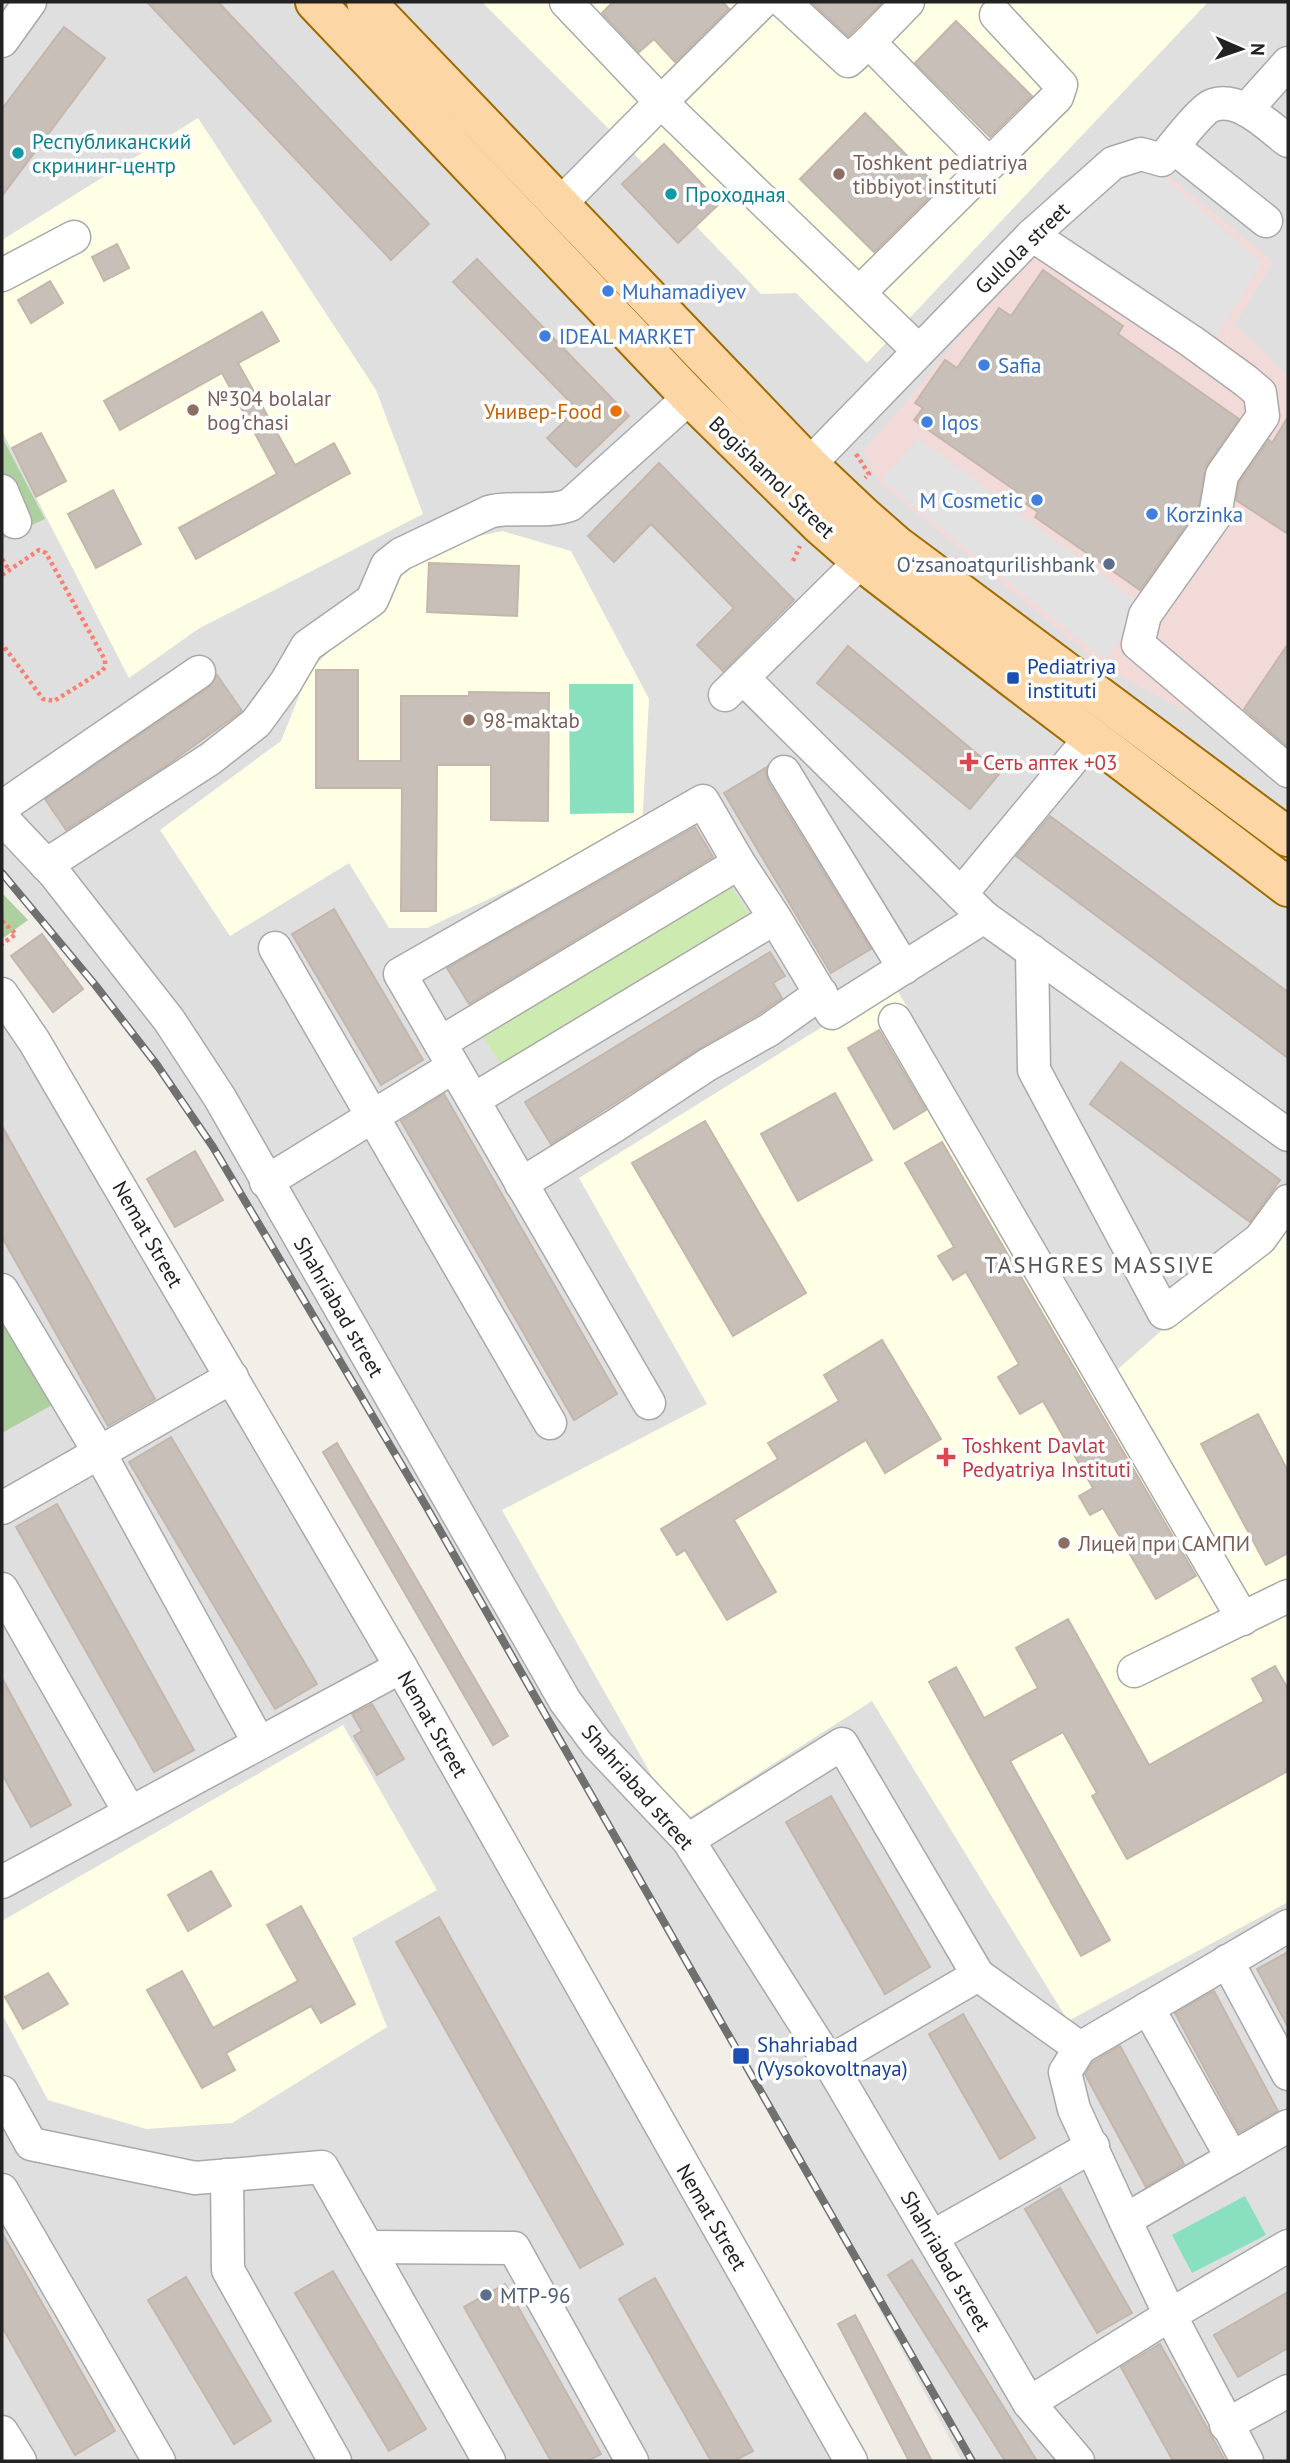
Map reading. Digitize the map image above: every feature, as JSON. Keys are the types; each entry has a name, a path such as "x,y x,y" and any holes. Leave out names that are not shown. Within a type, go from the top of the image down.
{"main road":[{"name":"Bogishamol Street","path":"366,2 560,204 797,477 861,561 1288,887"},
{"name":"Bogishamol Street","path":"321,4 407,99 690,397 797,477 896,545 1288,837"},
{"path":"407,99 434,72"}],"street":[{"path":"2,41 30,2"},
{"path":"566,2 661,102 919,351"},
{"path":"560,204 762,2"},
{"path":"784,2 848,61 908,2"},
{"path":"859,293 1058,96 1061,85 996,15"},
{"path":"869,41 989,164"},
{"path":"1246,110 1285,71"},
{"path":"1266,221 1173,147 1209,107 1227,103 1246,110 1288,141"},
{"name":"Gullola street","path":"797,477 1032,235 1113,163 1141,155 1162,160 1173,147"},
{"path":"1032,235 1191,341 1260,393 1263,416 1222,475 1215,516 1145,615 1138,644 1288,771"},
{"path":"2,275 74,237"},
{"path":"47,865 210,759 256,723 286,682 307,646 372,600 387,565 401,554 499,509 570,505 690,397"},
{"path":"2,491 15,522"},
{"path":"861,561 734,687 984,917 1288,1135"},
{"path":"2,807 199,672"},
{"path":"961,894 1091,737"},
{"path":"784,772 904,968"},
{"path":"649,1403 400,974 703,801 832,1013 984,917"},
{"name":"Shahriabad street","path":"2,818 47,865 169,1020 220,1098 565,1700 597,1744 688,1840 829,2062 1029,2403 1078,2461"},
{"path":"266,1182 447,1055 739,863"},
{"path":"473,1100 775,918"},
{"path":"275,948 550,1423"},
{"path":"1032,951 1034,1070 1164,1313 1260,1238 1288,1201"},
{"path":"521,1184 707,1065 769,1030 821,993"},
{"name":"Nemat Street","path":"2,995 34,1041 401,1667 851,2461"},
{"path":"895,1020 1243,1619"},
{"path":"2,1290 99,1452 259,1744"},
{"path":"2,1508 232,1377"},
{"path":"2,1589 130,1813"},
{"path":"1134,1671 1288,1596"},
{"path":"4,1875 130,1813 401,1667"},
{"path":"688,1840 842,1744 978,1975 1080,2048"},
{"path":"1247,2461 1170,2315 1125,2220 1074,2109 1065,2072 1080,2048 1288,1926"},
{"path":"1227,1961 1288,2074"},
{"path":"829,2062 978,1975"},
{"path":"1148,2008 1232,2158"},
{"path":"2,2092 31,2144 195,2178 322,2167 489,2461"},
{"path":"1125,2220 1288,2126"},
{"path":"932,2237 1093,2146"},
{"path":"227,2175 228,2270 335,2461"},
{"path":"2,2190 159,2461"},
{"path":"1029,2403 1170,2315 1288,2246"},
{"path":"368,2247 514,2248 632,2461"},
{"path":"1226,2425 1288,2390"},
{"path":"2,2432 20,2461"}],"path":[{"path":"793,561 800,545"},
{"path":"2,575 39,550 46,553 105,660 105,667 54,702 47,701 2,644"},
{"path":"2,559 10,570"},
{"path":"2,921 16,934 2,944"}],"shaded area":[{"name":"TASHGRES MASSIVE","path":"2,2 1288,2 1288,2461 962,2461 741,2056 426,1506 213,1147 157,1065 96,986 2,873"},
{"name":"Toshkent pediatriya tibbiyot instituti","path":"482,2 1208,2 867,363 796,293 761,294 696,226 678,243 622,184 643,163"},
{"name":"№304 bolalar bog'chasi","path":"198,118 376,390 423,514 198,629 129,678 2,431 2,240"},
{"path":"1148,159 1273,262 1235,324 1288,376 1288,766 1104,667 879,482 863,451 966,329 1099,190"},
{"path":"1148,164 1262,263 1216,337 1057,236 1102,193"},
{"path":"919,438 1144,606 1105,660 882,480"},
{"name":"98-maktab","path":"502,531 571,551 649,699 642,827 427,928 389,928 349,863 230,936 160,830 281,741 309,671 363,619 412,551"},
{"name":"Toshkent Davlat Pedyatriya Instituti","path":"893,983 1118,1369 1288,1219 1288,1902 1068,2021 872,1701 679,1824 502,1510 707,1404 579,1178"},
{"path":"2,994 851,2461 2,2461"},
{"path":"343,1725 437,1890 352,1938 387,2027 232,2123 146,2129 48,2100 2,2014 2,1921"}],"green space":[{"path":"2,437 45,519 2,539"},
{"path":"569,684 633,684 634,813 570,814"},
{"path":"730,883 750,917 504,1068 482,1036"},
{"path":"2,893 28,920 2,939"},
{"path":"2,1320 52,1405 2,1433"},
{"path":"1245,2196 1266,2235 1192,2273 1172,2235"}],"building":[{"path":"147,2 218,2 429,224 391,260"},
{"path":"613,2 723,2 729,9 675,62 654,39 639,52 602,13"},
{"path":"811,2 883,2 848,36"},
{"path":"956,21 1032,96 990,137 915,63"},
{"name":"Республиканский скрининг-центр","path":"64,27 105,58 2,196 2,109"},
{"path":"865,113 939,188 874,252 800,179"},
{"name":"Проходная","path":"664,144 720,203 678,243 622,184"},
{"path":"117,244 129,268 104,281 92,257"},
{"path":"477,259 629,416 576,467 547,438 577,409 453,282"},
{"path":"1043,270 1123,326 1118,334 1239,419 1207,465 1198,509 1140,590 1035,517 1038,512 1026,504 1029,500 914,420 923,408 915,403 945,360 957,368 999,308 1011,316"},
{"path":"50,281 63,303 31,323 18,300"},
{"path":"262,312 279,341 238,363 295,465 334,443 350,473 196,559 179,528 277,474 222,373 120,430 104,401"},
{"path":"1288,417 1288,534 1236,500 1239,482 1269,440 1272,443"},
{"path":"41,433 66,481 36,497 12,448"},
{"path":"659,463 794,600 723,671 697,645 734,608 651,524 614,562 588,536"},
{"path":"113,490 141,544 96,568 68,514"},
{"path":"429,563 519,566 517,616 427,612"},
{"path":"1288,644 1288,747 1244,709"},
{"path":"848,646 1000,773 970,809 817,683"},
{"path":"316,670 358,670 358,761 401,761 401,696 469,696 469,692 549,693 548,821 491,820 491,765 437,765 436,911 401,911 402,788 316,788"},
{"path":"217,675 242,711 167,765 66,830 45,799 209,687"},
{"path":"767,767 768,782 871,949 831,973 724,793"},
{"path":"1050,816 1288,992 1288,1058 1016,856"},
{"path":"695,827 713,857 469,1004 447,968"},
{"path":"334,909 423,1060 381,1085 292,934"},
{"path":"42,934 83,989 53,1012 11,956"},
{"path":"770,952 785,976 773,983 782,998 551,1144 525,1102"},
{"path":"879,1030 926,1110 894,1129 848,1048"},
{"path":"1121,1062 1280,1180 1250,1222 1090,1104"},
{"path":"835,1093 872,1160 798,1201 761,1134"},
{"path":"444,1094 617,1394 574,1420 401,1121"},
{"path":"705,1121 806,1293 733,1336 632,1163"},
{"path":"2,1126 155,1399 108,1426 2,1237"},
{"path":"942,1142 1196,1576 1156,1599 1103,1508 1090,1515 1079,1496 1093,1488 1043,1401 1020,1414 998,1377 1019,1364 966,1272 953,1280 938,1256 954,1247 905,1163"},
{"path":"195,1151 223,1200 175,1227 147,1179"},
{"path":"882,1340 941,1439 885,1473 866,1440 734,1520 776,1592 727,1620 685,1550 677,1555 661,1529 778,1459 768,1443 839,1401 824,1375"},
{"path":"1258,1414 1288,1471 1288,1553 1266,1565 1201,1444"},
{"path":"171,1437 317,1684 275,1709 129,1462"},
{"path":"337,1443 508,1736 493,1745 323,1452"},
{"path":"57,1504 194,1750 154,1772 16,1527"},
{"path":"1068,1619 1149,1765 1264,1701 1252,1679 1275,1666 1288,1689 1288,1771 1127,1859 1092,1796 1097,1793 1063,1732 1010,1761 1110,1940 1081,1956 929,1682 956,1667 984,1718 1038,1688 1016,1648"},
{"path":"2,1678 71,1805 31,1827 2,1774"},
{"path":"372,1704 404,1759 377,1775 354,1736 362,1731 352,1714"},
{"path":"831,1796 930,1967 885,1994 786,1822"},
{"path":"211,1871 231,1906 188,1931 168,1895"},
{"path":"301,1906 355,2004 321,2023 311,2006 226,2053 235,2070 202,2088 147,1990 182,1971 213,2028 298,1981 267,1925"},
{"path":"439,1917 623,2244 580,2268 396,1942"},
{"path":"1288,1952 1288,2027 1257,1969"},
{"path":"48,1973 68,2004 23,2029 5,1997"},
{"path":"1214,1991 1278,2111 1239,2133 1175,2013"},
{"path":"963,2014 1035,2138 1000,2159 929,2034"},
{"path":"1120,2046 1184,2164 1146,2187 1085,2074 1093,2062"},
{"path":"1060,2188 1132,2313 1097,2333 1025,2209"},
{"path":"2,2233 115,2431 75,2455 2,2327"},
{"path":"912,2260 1037,2461 1005,2461 888,2275"},
{"path":"333,2271 426,2429 389,2451 295,2293"},
{"path":"186,2277 271,2421 234,2444 148,2300"},
{"path":"655,2278 753,2451 734,2461 711,2461 619,2299"},
{"path":"505,2284 601,2454 588,2461 551,2461 464,2307"},
{"path":"1288,2292 1288,2348 1238,2377 1214,2335"},
{"path":"855,2315 932,2461 909,2461 838,2324"},
{"path":"1160,2344 1225,2461 1173,2461 1121,2367"}],"railway":[{"path":"2,873 96,986 157,1065 213,1147 426,1506 972,2461"}],"place":[{"name":"Республиканский скрининг-центр","path":"18,153"},
{"name":"Toshkent pediatriya tibbiyot instituti","path":"839,174"},
{"name":"Проходная","path":"671,194"},
{"name":"Muhamadiyev","path":"608,291"},
{"name":"IDEAL MARKET","path":"545,336"},
{"name":"Safia","path":"984,365"},
{"name":"№304 bolalar bog'chasi","path":"193,410"},
{"name":"Универ-Food","path":"616,411"},
{"name":"Iqos","path":"927,422"},
{"name":"M Cosmetic","path":"1037,500"},
{"name":"Korzinka","path":"1152,514"},
{"name":"Oʻzsanoatqurilishbank","path":"1109,564"},
{"name":"Pediatriya instituti","path":"1013,678"},
{"name":"98-maktab","path":"469,720"},
{"name":"Сеть аптек +03","path":"969,762"},
{"name":"Toshkent Davlat Pedyatriya Instituti","path":"946,1457"},
{"name":"Лицей при САМПИ","path":"1064,1543"},
{"name":"Shahriabad (Vysokovoltnaya)","path":"741,2056"},
{"name":"MTP-96","path":"486,2295"}],"district":[{"name":"TASHGRES MASSIVE","path":"1100,1264"}]}
